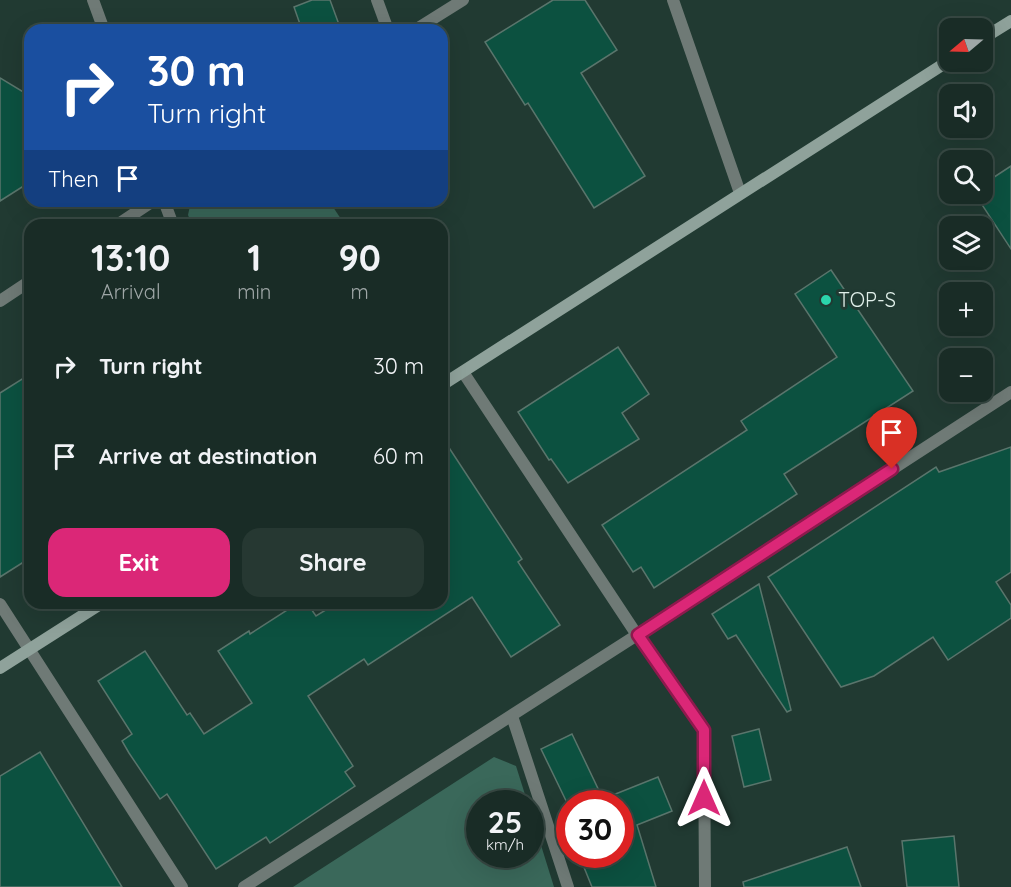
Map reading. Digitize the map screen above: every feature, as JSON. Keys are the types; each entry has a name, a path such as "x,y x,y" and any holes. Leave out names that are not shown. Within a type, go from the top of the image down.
{"street":[{"path":"93,0 102,24"},
{"path":"377,0 386,24"},
{"path":"425,24 463,0"},
{"path":"673,0 740,193"},
{"path":"993,32 1011,21"},
{"path":"448,381 939,67"},
{"path":"126,219 144,207"},
{"path":"0,301 24,285"},
{"path":"463,372 704,730 705,887"},
{"path":"244,887 638,635 1011,392"},
{"path":"0,604 182,887"},
{"path":"0,668 93,609"},
{"path":"512,716 568,887"}],"green space":[{"path":"190,207 333,207 341,219 190,219"},
{"path":"494,757 516,766 524,790 466,790 466,868 544,868 544,855 554,887 293,887"}],"building":[{"path":"312,0 330,0 339,24 300,24 294,7"},
{"path":"553,0 585,0 617,50 581,73 645,176 594,208 528,103 525,105 485,42"},
{"path":"0,78 24,92 24,186 0,201"},
{"path":"1011,166 1011,249 993,222 993,216 989,216 982,204 993,204 993,178"},
{"path":"831,270 913,391 784,474 797,494 654,588 641,567 633,572 602,525 747,430 741,421 837,357 795,294"},
{"path":"618,347 649,394 622,413 639,439 568,483 551,459 549,460 518,412"},
{"path":"24,378 24,562 0,577 0,393"},
{"path":"448,446 522,559 518,562 560,625 511,657 472,597 368,665 364,659 308,696 353,766 345,772 355,786 270,843 266,837 216,869 167,794 160,799 129,753 122,741 132,734 98,681 145,651 187,715 190,713 204,734 252,703 218,651 289,609 311,609 316,616 327,609 448,609"},
{"path":"1011,447 1011,572 996,582 1011,605 1011,618 948,660 933,637 874,676 841,687 768,577 936,467 939,472"},
{"path":"759,584 791,710 787,712 736,635 728,639 712,614"},
{"path":"759,729 771,780 744,787 732,736"},
{"path":"572,734 599,790 561,790 541,749"},
{"path":"40,752 122,887 0,887 0,776"},
{"path":"658,777 672,811 637,825 656,887 592,887 584,868 634,868 634,790 626,790"},
{"path":"954,836 959,887 907,887 902,841"},
{"path":"847,847 861,887 744,887 743,882"}],"place":[{"name":"TOP-S","path":"826,300"}],"route":[{"path":"704,798 704,730 638,635 892,469"}]}
